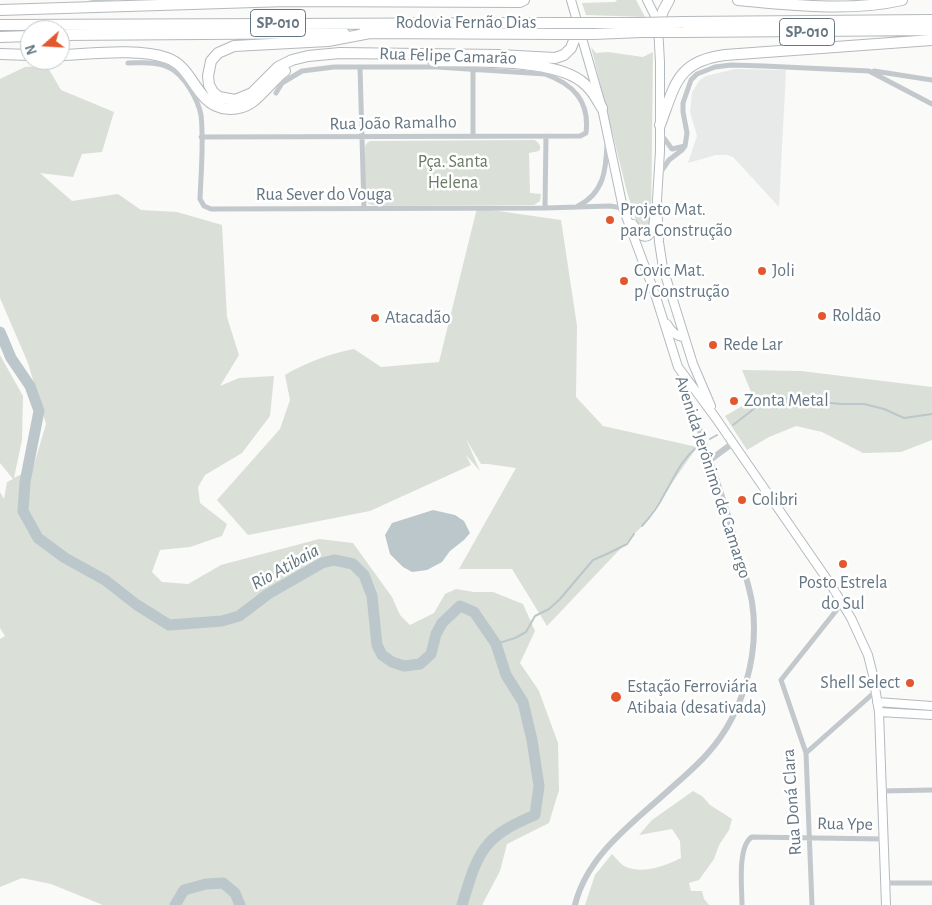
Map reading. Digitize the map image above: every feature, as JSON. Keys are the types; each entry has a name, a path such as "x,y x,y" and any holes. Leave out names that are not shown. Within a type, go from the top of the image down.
{"highway":[{"path":"0,10 286,1 520,2 524,0"},
{"path":"658,28 663,11 669,0"},
{"path":"738,0 850,7 902,0"},
{"path":"834,22 932,15"},
{"name":"Rodovia Fernão Dias","path":"0,25 557,28 594,34 640,28 932,20"},
{"name":"Rodovia Fernão Dias","path":"70,35 370,33 557,28 591,23 640,28"},
{"path":"370,33 328,41 234,46 218,53 211,61 208,76 209,85 219,97 235,100 252,93 278,68 292,60 308,56 340,53 499,54 555,58 571,48 580,27"},
{"name":"Rodovia Fernão Dias","path":"682,27 932,30"},
{"path":"0,37 20,36"},
{"path":"660,129 670,98 683,72 700,60 725,55 932,40"},
{"path":"70,54 134,53 168,58 181,66 206,99 219,107 231,110 242,108 253,102 281,74 296,66 312,62 360,59 499,62 557,70 580,80 592,91 602,108"},
{"path":"0,54 20,55"}],"main road":[{"name":"Avenida Jerônimo de Camargo","path":"571,0 602,108 624,210 655,294 678,367"},
{"path":"647,0 658,28 660,129 657,200 663,268 693,364 715,417"},
{"path":"624,210 636,232 646,237 650,236 654,226 657,200"},
{"path":"655,294 668,326 679,337 684,337"},
{"path":"678,367 715,417 843,602 868,655 879,712 886,905"},
{"path":"877,702 932,706"},
{"path":"879,712 932,715"}],"street":[{"path":"49,8 112,0"},
{"path":"128,63 162,65 172,68 183,79 198,105 201,137"},
{"path":"658,176 669,160 685,146 687,133 683,112 684,96 691,80 705,70 731,65 869,71 932,80"},
{"name":"Rua Felipe Camarão","path":"276,93 282,83 302,71 334,67 437,67 546,74 561,80 573,89 580,98 585,109 587,123 584,135"},
{"path":"360,67 364,209"},
{"path":"473,69 473,136"},
{"path":"869,71 932,104"},
{"path":"660,129 672,149 685,146"},
{"name":"Rua João Ramalho","path":"201,137 584,135"},
{"path":"575,208 588,201 597,192 605,164 608,135"},
{"path":"545,208 546,136"},
{"name":"Rua Sever do Vouga","path":"201,137 200,199 204,206 211,209 575,208 610,206 624,210"},
{"name":"Avenida Jerônimo de Camargo","path":"575,905 583,881 594,863 610,844 708,752 726,728 745,686 751,664 754,636 752,604 744,570 710,460 678,367"},
{"path":"710,460 733,443"},
{"name":"Rua Doná Clara","path":"812,905 806,753 781,680 843,602"},
{"path":"806,753 876,691"},
{"path":"882,791 932,790"},
{"name":"Rua Ype","path":"742,905 742,861 748,839 752,837 883,838"},
{"path":"885,883 932,883"}],"shaded area":[{"path":"735,69 786,70 779,207 733,157 716,155 688,163 697,136 690,112 692,92 700,80 706,76"},
{"path":"433,510 455,515 464,521 470,533 450,551 442,562 427,570 412,572 403,567 390,554 385,535 392,523"}],"green space":[{"path":"617,0 636,0 645,17 586,15 582,3 615,2"},
{"path":"591,47 596,53 608,52 643,57 653,52 651,227 648,231 639,230 627,192"},
{"path":"20,69 49,70 61,90 114,112 102,152 82,154 73,177 40,173 72,201 118,194 141,210 177,212 222,225 227,317 239,355 220,386 239,378 274,376 270,416 242,453 205,475 198,487 200,503 227,524 222,536 190,547 160,550 152,572 162,582 188,584 221,565 319,539 353,543 392,597 400,615 410,625 434,613 445,594 456,589 474,592 493,592 523,604 535,631 520,663 539,691 558,743 559,790 549,823 507,844 500,871 482,905 103,905 51,884 22,878 0,887 0,639 5,636 0,628 0,492 4,499 7,482 13,479 0,463 0,355 23,396 22,440 14,478 33,468 46,424 28,363 0,298 0,79"},
{"name":"Pça. Santa Helena","path":"535,140 540,148 539,151 529,153 530,193 541,194 540,201 534,205 378,206 369,204 365,200 365,147 370,141"},
{"path":"477,208 561,220 577,326 576,397 603,426 697,447 642,526 547,626 512,569 459,569 516,468 481,464 466,439 480,471 466,455 471,465 370,511 248,535 217,500 280,429 290,400 285,375 318,359 354,349 381,367 439,362"},
{"path":"742,370 801,371 932,387 932,440 901,452 863,453 822,432 796,426 769,437 747,450 725,416 754,399"},
{"path":"693,791 732,819 729,830 719,845 714,859 699,880 689,883 691,891 702,891 704,899 709,905 585,905 595,875 612,854 624,866 640,870 668,864 681,858 680,841 672,829 639,835 652,820"}],"waterway":[{"name":"Rio Atibaia","path":"0,332 11,358 30,386 39,411 25,482 23,511 38,538 65,558 105,580 137,605 169,625 222,621 239,616 268,594 322,563 334,560 353,564 364,575 372,596 377,645 382,655 392,662 404,666 420,664 431,654 436,634 442,623 460,606 474,612 496,644 506,675 523,702 532,740 539,786 535,815 503,831 485,848 478,859 462,905"},
{"path":"733,425 759,403 770,397 841,404 864,404 884,409 904,418 932,414"},
{"path":"710,439 717,435"},
{"path":"642,526 652,514 682,463 697,447"},
{"path":"496,644 526,632 535,616 549,609 560,599 593,560 627,544 634,534"},
{"name":"Rio Atibaia","path":"175,905 184,890 206,884 223,883 235,893 240,905"}],"place":[{"name":"Projeto Mat. para Construção","path":"610,220"},
{"name":"Joli","path":"762,271"},
{"name":"Covic Mat. p/ Construção","path":"624,281"},
{"name":"Roldão","path":"822,316"},
{"name":"Atacadão","path":"375,318"},
{"name":"Rede Lar","path":"713,345"},
{"name":"Zonta Metal","path":"734,401"},
{"name":"Colibri","path":"742,500"},
{"name":"Posto Estrela do Sul","path":"843,564"},
{"name":"Shell Select","path":"910,683"},
{"name":"Estação Ferroviária Atibaia (desativada)","path":"616,697"}]}
